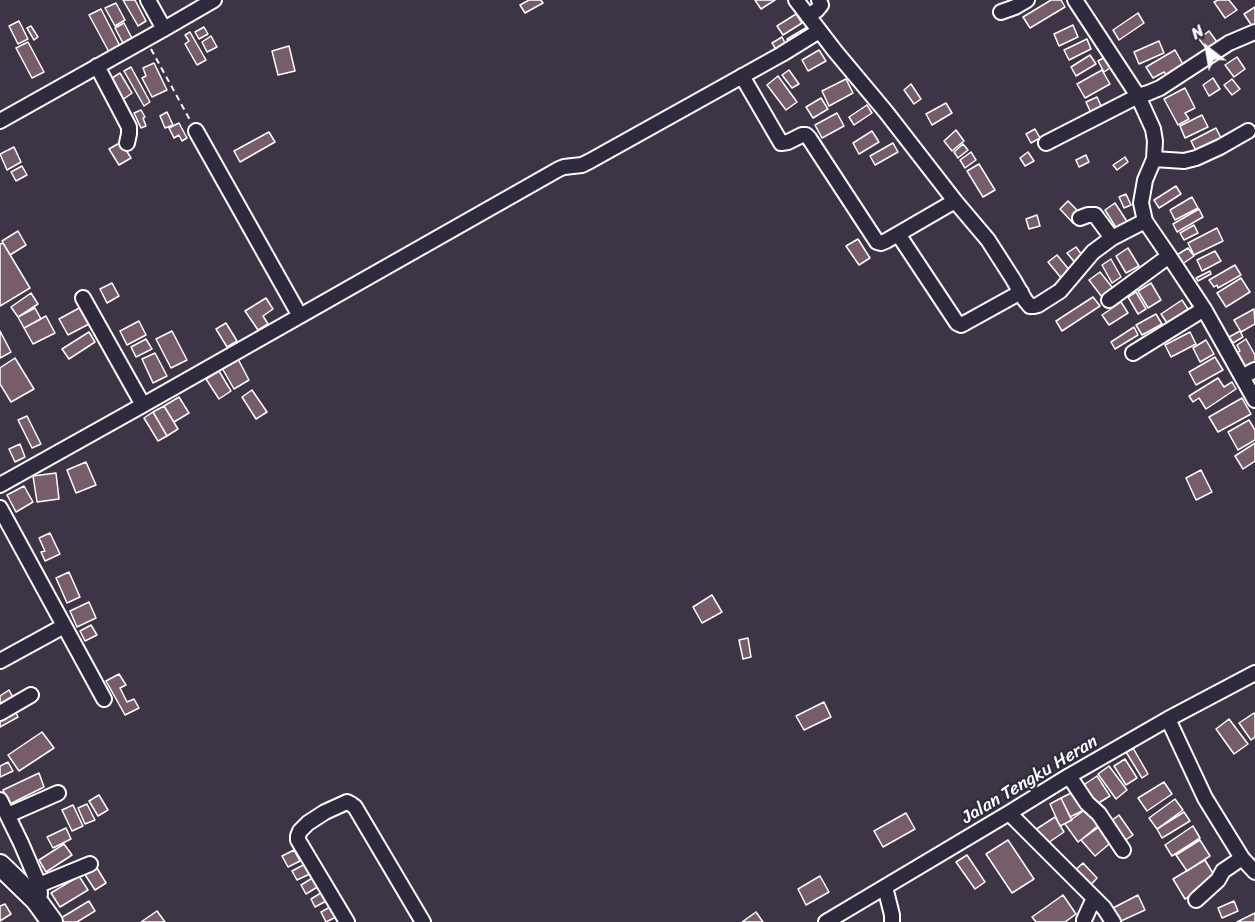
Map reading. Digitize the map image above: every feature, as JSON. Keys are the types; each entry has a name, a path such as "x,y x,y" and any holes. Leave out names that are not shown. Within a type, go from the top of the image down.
{"highway":[{"path":"0,865 38,893 52,922"}],"street":[{"path":"148,0 164,29"},
{"path":"0,121 214,0"},
{"path":"795,0 813,10 819,31 988,240 1030,306 1044,302 1060,291 1094,252 1112,238 1144,221"},
{"path":"1001,12 1027,0"},
{"path":"1075,0 1138,96 1153,129 1154,159 1145,180 1141,202 1144,221 1204,309 1255,400"},
{"path":"0,485 564,166 582,165 590,161 783,54 819,31"},
{"path":"1046,144 1138,96 1160,88 1229,43 1255,32"},
{"path":"97,66 129,127 127,143"},
{"path":"742,76 782,143 802,135 809,138 877,242 881,243 955,201"},
{"path":"196,131 300,316"},
{"path":"1154,159 1185,161 1196,158 1248,131"},
{"path":"1080,218 1095,215 1112,238"},
{"path":"898,234 957,323 961,325 1021,292"},
{"path":"1109,300 1169,256"},
{"path":"83,298 143,405"},
{"path":"1133,353 1204,309"},
{"path":"1242,377 1255,370"},
{"path":"0,508 104,699"},
{"path":"0,661 64,626"},
{"name":"Jalan Tengku Heran","path":"826,922 1167,719 1255,674"},
{"path":"0,713 31,696"},
{"path":"1167,719 1205,798 1242,858 1255,872"},
{"path":"1069,776 1087,803 1099,814 1123,850"},
{"path":"8,815 58,793"},
{"path":"0,800 38,893 90,864"},
{"path":"347,922 298,840 300,831 308,824 325,812 347,802 355,807 423,922"},
{"path":"1009,813 1104,908 1113,922"},
{"path":"1196,900 1223,871 1242,858"},
{"path":"885,887 892,922"},
{"path":"1084,922 1094,898"}],"path":[{"path":"146,40 196,131"}],"building":[{"path":"123,0 135,0 146,21 138,26"},
{"path":"529,0 541,0 543,3 525,13 520,5"},
{"path":"755,0 775,0 761,9"},
{"path":"1051,0 1061,0 1065,7 1030,28 1023,17"},
{"path":"1229,0 1237,10 1225,18 1214,2"},
{"path":"116,3 125,20 115,26 105,8"},
{"path":"1255,7 1255,28 1254,29 1244,14"},
{"path":"101,9 120,46 109,52 89,15"},
{"path":"1138,13 1144,23 1119,40 1113,30"},
{"path":"796,14 802,23 783,35 777,26"},
{"path":"19,21 28,39 18,44 9,26"},
{"path":"124,23 134,42 125,47 115,28"},
{"path":"1073,25 1078,37 1059,46 1054,34"},
{"path":"31,26 38,37 34,40 27,28"},
{"path":"809,26 813,34 791,47 787,39"},
{"path":"204,27 208,34 199,39 195,32"},
{"path":"1209,31 1220,46 1210,53 1199,39"},
{"path":"190,32 206,60 197,65 185,44 189,41 185,35"},
{"path":"211,36 217,47 207,52 202,42"},
{"path":"782,37 788,49 779,54 772,43"},
{"path":"1087,39 1091,49 1069,60 1064,50"},
{"path":"1159,41 1164,53 1139,64 1134,52"},
{"path":"28,42 44,72 32,78 16,48"},
{"path":"289,46 295,71 278,75 272,51"},
{"path":"819,50 826,61 808,71 802,60"},
{"path":"1175,50 1184,66 1167,76 1164,72 1153,78 1146,67"},
{"path":"1090,55 1096,64 1076,76 1071,67"},
{"path":"1107,56 1113,66 1104,72 1098,61"},
{"path":"1237,57 1245,69 1234,77 1225,65"},
{"path":"154,63 167,90 152,97 142,78 146,76 143,68"},
{"path":"131,67 150,102 144,106 124,71"},
{"path":"789,70 799,84 792,88 782,75"},
{"path":"1102,70 1110,84 1085,98 1077,84"},
{"path":"120,73 132,93 121,101 109,80"},
{"path":"778,76 797,102 786,110 767,85"},
{"path":"1213,78 1220,89 1209,96 1203,85"},
{"path":"846,79 853,93 829,106 822,91"},
{"path":"1232,79 1240,89 1232,95 1224,85"},
{"path":"911,84 921,99 914,104 904,90"},
{"path":"1185,88 1195,108 1185,113 1189,119 1178,125 1164,99"},
{"path":"1097,97 1102,108 1091,113 1086,102"},
{"path":"821,98 828,109 813,118 806,107"},
{"path":"946,103 952,113 932,125 926,114"},
{"path":"867,105 872,113 854,125 849,117"},
{"path":"141,110 146,126 141,128 134,113"},
{"path":"167,112 173,125 165,128 160,116"},
{"path":"837,113 844,126 822,138 815,125"},
{"path":"1202,115 1208,127 1185,138 1180,126"},
{"path":"179,123 187,138 182,141 179,135 174,138 169,128"},
{"path":"1216,128 1223,142 1198,155 1191,141"},
{"path":"1035,129 1040,138 1031,143 1026,134"},
{"path":"956,130 964,141 952,151 944,141"},
{"path":"872,131 879,142 859,154 853,143"},
{"path":"269,132 275,142 240,162 234,151"},
{"path":"121,142 131,158 119,165 109,149"},
{"path":"893,143 898,152 875,165 870,156"},
{"path":"963,144 968,150 958,158 954,152"},
{"path":"14,147 21,162 7,170 0,154"},
{"path":"971,152 976,160 965,168 960,160"},
{"path":"1028,152 1034,161 1025,166 1020,158"},
{"path":"1086,155 1089,162 1079,167 1076,160"},
{"path":"1125,157 1128,162 1117,170 1113,165"},
{"path":"979,164 995,190 983,197 967,171"},
{"path":"22,166 27,175 16,181 11,172"},
{"path":"1176,186 1181,194 1159,208 1154,200"},
{"path":"1126,194 1131,205 1124,208 1119,197"},
{"path":"1192,197 1198,208 1175,220 1170,210"},
{"path":"1068,201 1082,215 1073,223 1060,209"},
{"path":"1115,203 1128,223 1117,229 1105,210"},
{"path":"1199,209 1203,217 1177,232 1173,224"},
{"path":"1037,215 1040,226 1029,229 1026,219"},
{"path":"1194,225 1198,233 1184,240 1180,233"},
{"path":"1217,228 1223,241 1194,255 1188,243"},
{"path":"18,231 26,245 10,255 2,241"},
{"path":"858,239 870,258 859,265 846,246"},
{"path":"3,243 30,288 0,306 0,244"},
{"path":"1076,247 1085,259 1077,265 1067,253"},
{"path":"1128,248 1139,266 1126,273 1116,256"},
{"path":"1188,248 1194,256 1178,267 1172,258"},
{"path":"1215,251 1221,261 1202,271 1197,260"},
{"path":"1057,255 1071,272 1062,279 1048,262"},
{"path":"1111,259 1121,277 1112,283 1102,265"},
{"path":"1235,265 1241,275 1218,288 1217,285 1214,287 1209,280"},
{"path":"1210,271 1211,274 1198,281 1196,278"},
{"path":"1100,272 1116,292 1105,301 1089,280"},
{"path":"1241,278 1250,292 1226,307 1217,293"},
{"path":"112,283 119,296 107,303 100,289"},
{"path":"1151,283 1161,300 1148,308 1138,291"},
{"path":"1136,292 1146,309 1138,314 1128,297"},
{"path":"31,293 38,304 18,317 11,307"},
{"path":"1093,297 1100,306 1062,331 1056,321"},
{"path":"266,298 273,309 263,316 268,324 258,330 245,311"},
{"path":"1182,300 1188,309 1167,323 1161,314"},
{"path":"1121,302 1128,313 1109,325 1102,315"},
{"path":"81,307 89,324 68,335 59,319"},
{"path":"35,308 41,319 24,328 18,317"},
{"path":"1254,309 1255,324 1241,332 1234,320"},
{"path":"1156,314 1162,324 1142,335 1136,325"},
{"path":"46,316 55,333 33,344 24,328"},
{"path":"139,321 146,335 127,345 120,331"},
{"path":"226,323 237,341 227,347 216,329"},
{"path":"1134,327 1138,335 1115,349 1111,342"},
{"path":"0,331 11,352 0,358"},
{"path":"172,331 187,360 171,368 156,339"},
{"path":"1240,331 1243,337 1233,343 1229,337"},
{"path":"89,332 95,342 69,359 62,349"},
{"path":"1190,332 1196,344 1171,357 1165,345"},
{"path":"146,339 152,349 136,357 131,347"},
{"path":"1246,339 1255,355 1255,363 1245,368 1237,353 1240,351 1237,345"},
{"path":"1206,340 1214,354 1200,362 1193,348"},
{"path":"155,353 167,376 153,383 142,359"},
{"path":"1215,357 1223,370 1196,385 1189,372"},
{"path":"15,358 34,389 11,402 0,384 0,368"},
{"path":"238,359 249,380 234,389 222,368"},
{"path":"219,371 231,391 219,399 206,379"},
{"path":"1218,378 1224,387 1232,382 1236,389 1206,409 1199,398 1193,402 1189,396"},
{"path":"252,390 267,412 256,419 242,397"},
{"path":"179,397 189,413 174,422 164,406"},
{"path":"1242,398 1251,414 1218,432 1209,417"},
{"path":"164,406 178,429 167,436 153,412"},
{"path":"153,412 167,436 158,441 144,418"},
{"path":"27,416 41,444 32,448 18,420"},
{"path":"1249,420 1255,430 1255,440 1238,450 1228,432"},
{"path":"1255,443 1255,461 1243,469 1235,456"},
{"path":"20,444 25,457 15,462 9,449"},
{"path":"86,462 96,485 76,493 67,470"},
{"path":"1201,470 1212,492 1196,500 1186,478"},
{"path":"56,473 59,499 37,502 33,476"},
{"path":"24,486 33,502 16,512 7,495"},
{"path":"50,533 60,554 45,561 41,552 45,551 39,538"},
{"path":"69,572 80,597 67,603 56,578"},
{"path":"712,595 722,612 702,623 693,607"},
{"path":"89,602 96,618 77,627 70,611"},
{"path":"91,625 97,635 85,641 80,631"},
{"path":"748,638 751,657 743,659 739,640"},
{"path":"119,674 126,685 120,688 127,702 134,699 139,708 125,715 106,681"},
{"path":"9,690 15,701 0,710 0,696"},
{"path":"824,702 831,717 804,730 796,716"},
{"path":"14,709 18,717 0,727 0,716"},
{"path":"1254,713 1255,737 1251,740 1239,723"},
{"path":"1229,719 1248,744 1234,754 1216,729"},
{"path":"42,732 54,748 19,771 8,755"},
{"path":"1133,748 1148,774 1142,778 1126,752"},
{"path":"1125,759 1137,778 1126,785 1114,766"},
{"path":"8,762 13,771 0,777 0,766"},
{"path":"1109,766 1127,790 1116,799 1098,774"},
{"path":"39,773 44,787 10,804 3,790"},
{"path":"1097,776 1110,796 1092,807 1079,788"},
{"path":"1164,782 1172,794 1147,811 1138,798"},
{"path":"1075,791 1084,810 1070,817 1061,798"},
{"path":"99,795 108,810 98,816 89,801"},
{"path":"1061,798 1072,820 1060,826 1050,804"},
{"path":"1175,799 1183,810 1157,829 1149,818"},
{"path":"87,804 95,820 85,824 78,808"},
{"path":"73,805 83,826 72,831 62,810"},
{"path":"1086,809 1099,827 1078,842 1065,824"},
{"path":"1184,812 1190,821 1162,838 1157,829"},
{"path":"906,813 915,829 883,847 874,831"},
{"path":"1119,815 1133,835 1124,841 1111,821"},
{"path":"1055,817 1064,832 1045,845 1035,830"},
{"path":"1100,824 1114,840 1095,856 1081,840"},
{"path":"1193,826 1200,838 1172,856 1165,845"},
{"path":"66,828 71,839 53,848 47,837"},
{"path":"1008,840 1034,879 1012,893 986,854"},
{"path":"1200,840 1210,856 1187,871 1176,855"},
{"path":"64,844 72,855 46,872 39,860"},
{"path":"294,850 300,861 288,867 282,856"},
{"path":"967,855 985,882 975,889 956,862"},
{"path":"1205,860 1217,880 1185,899 1173,879"},
{"path":"94,863 106,883 95,890 82,870"},
{"path":"307,863 312,873 297,880 292,871"},
{"path":"1083,863 1097,878 1087,889 1072,873"},
{"path":"79,876 88,890 60,907 51,893"},
{"path":"820,876 829,892 806,905 798,889"},
{"path":"314,877 319,886 306,894 301,885"},
{"path":"324,891 328,900 315,907 311,899"},
{"path":"1063,895 1076,914 1065,922 1036,922 1032,917"},
{"path":"1138,895 1145,910 1119,922 1113,908"},
{"path":"89,901 95,911 77,922 56,921"},
{"path":"1234,901 1238,911 1222,918 1218,908"},
{"path":"5,904 11,914 0,921 0,906"},
{"path":"332,906 338,916 326,922 321,912"},
{"path":"157,911 165,922 141,922"},
{"path":"756,912 763,922 742,922"},
{"path":"1255,913 1255,922 1237,922"}]}
